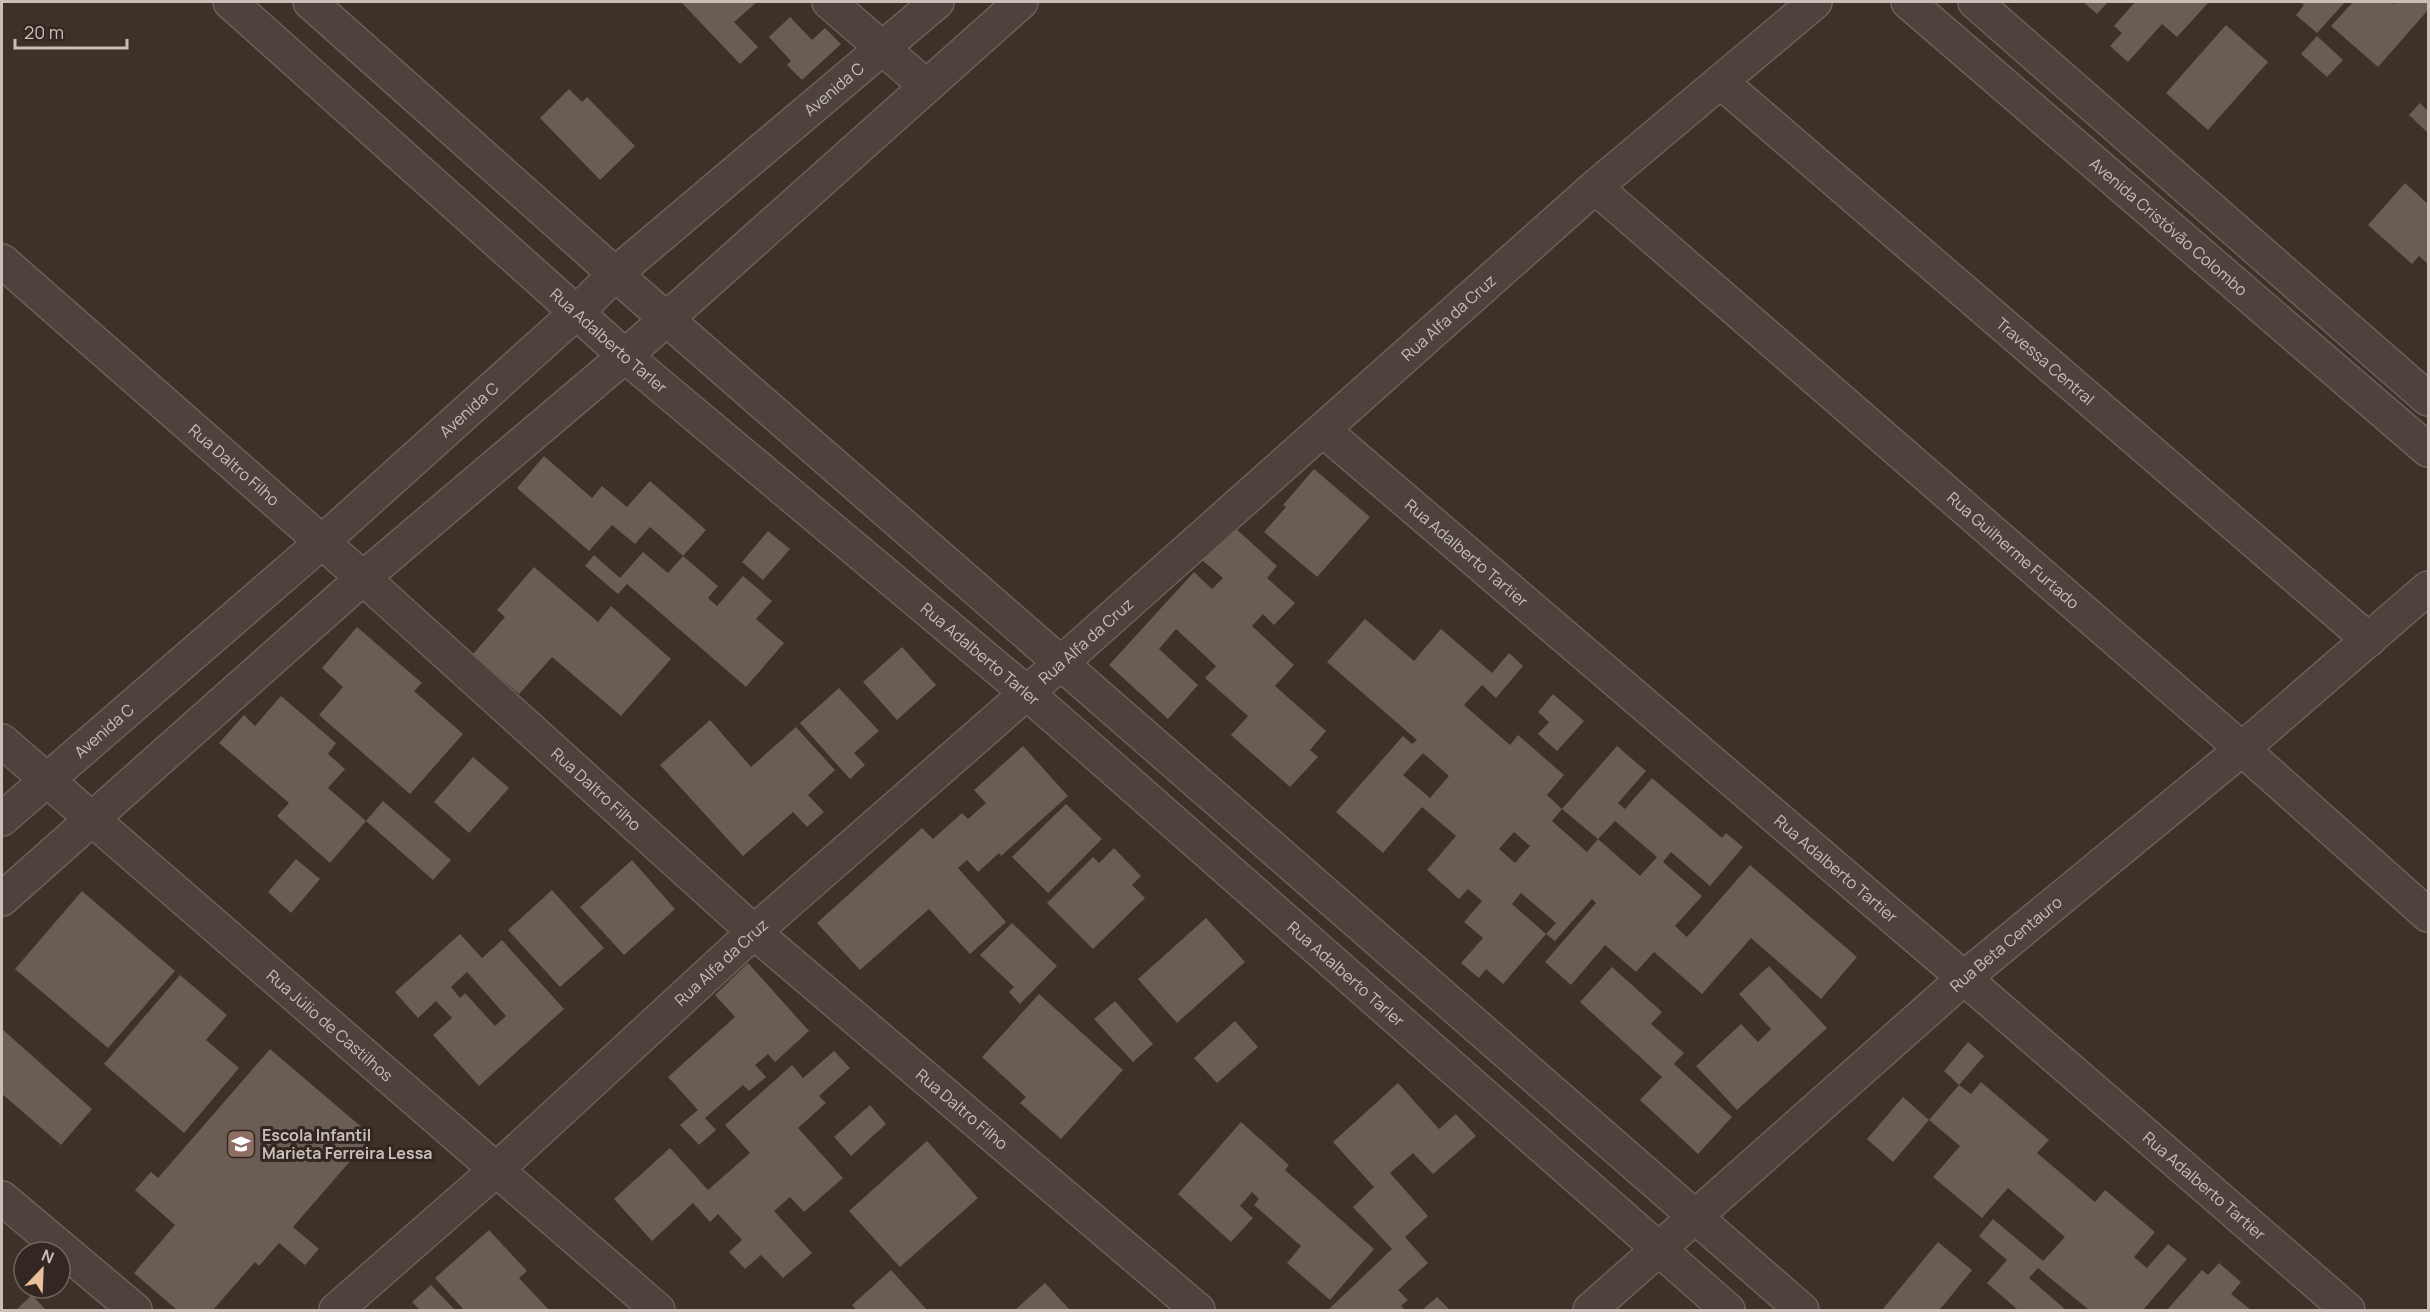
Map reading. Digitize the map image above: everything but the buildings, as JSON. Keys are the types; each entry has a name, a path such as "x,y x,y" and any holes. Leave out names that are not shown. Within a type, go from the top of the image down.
{"street":[{"name":"Rua Adalberto Tarler","path":"230,2 625,356 1027,693 1728,1311"},
{"path":"310,2 665,318 1802,1311"},
{"path":"830,2 926,86"},
{"name":"Avenida C","path":"2,819 322,542 576,313 615,274 937,2"},
{"path":"2,899 363,578 625,356 1021,2"},
{"name":"Rua Alfa da Cruz","path":"336,1311 496,1170 754,932 1061,663 1595,187 1815,2"},
{"name":"Avenida Cristóvão Colombo","path":"1908,2 2428,450"},
{"path":"1975,2 2428,399"},
{"name":"Travessa Central","path":"1721,82 2369,640"},
{"name":"Rua Guilherme Furtado","path":"1595,187 2242,749 2428,915"},
{"name":"Rua Daltro Filho","path":"2,261 363,578 754,932 1198,1311"},
{"name":"Rua Adalberto Tartier","path":"1323,430 1964,978 2348,1311"},
{"name":"Rua Beta Centauro","path":"1590,1311 1964,978 2242,749 2428,588"},
{"name":"Rua Júlio de Castilhos","path":"2,741 658,1311"},
{"path":"2,1198 135,1311"}],"place":[{"name":"Escola Infantil Marieta Ferreira Lessa","path":"241,1144"}]}
